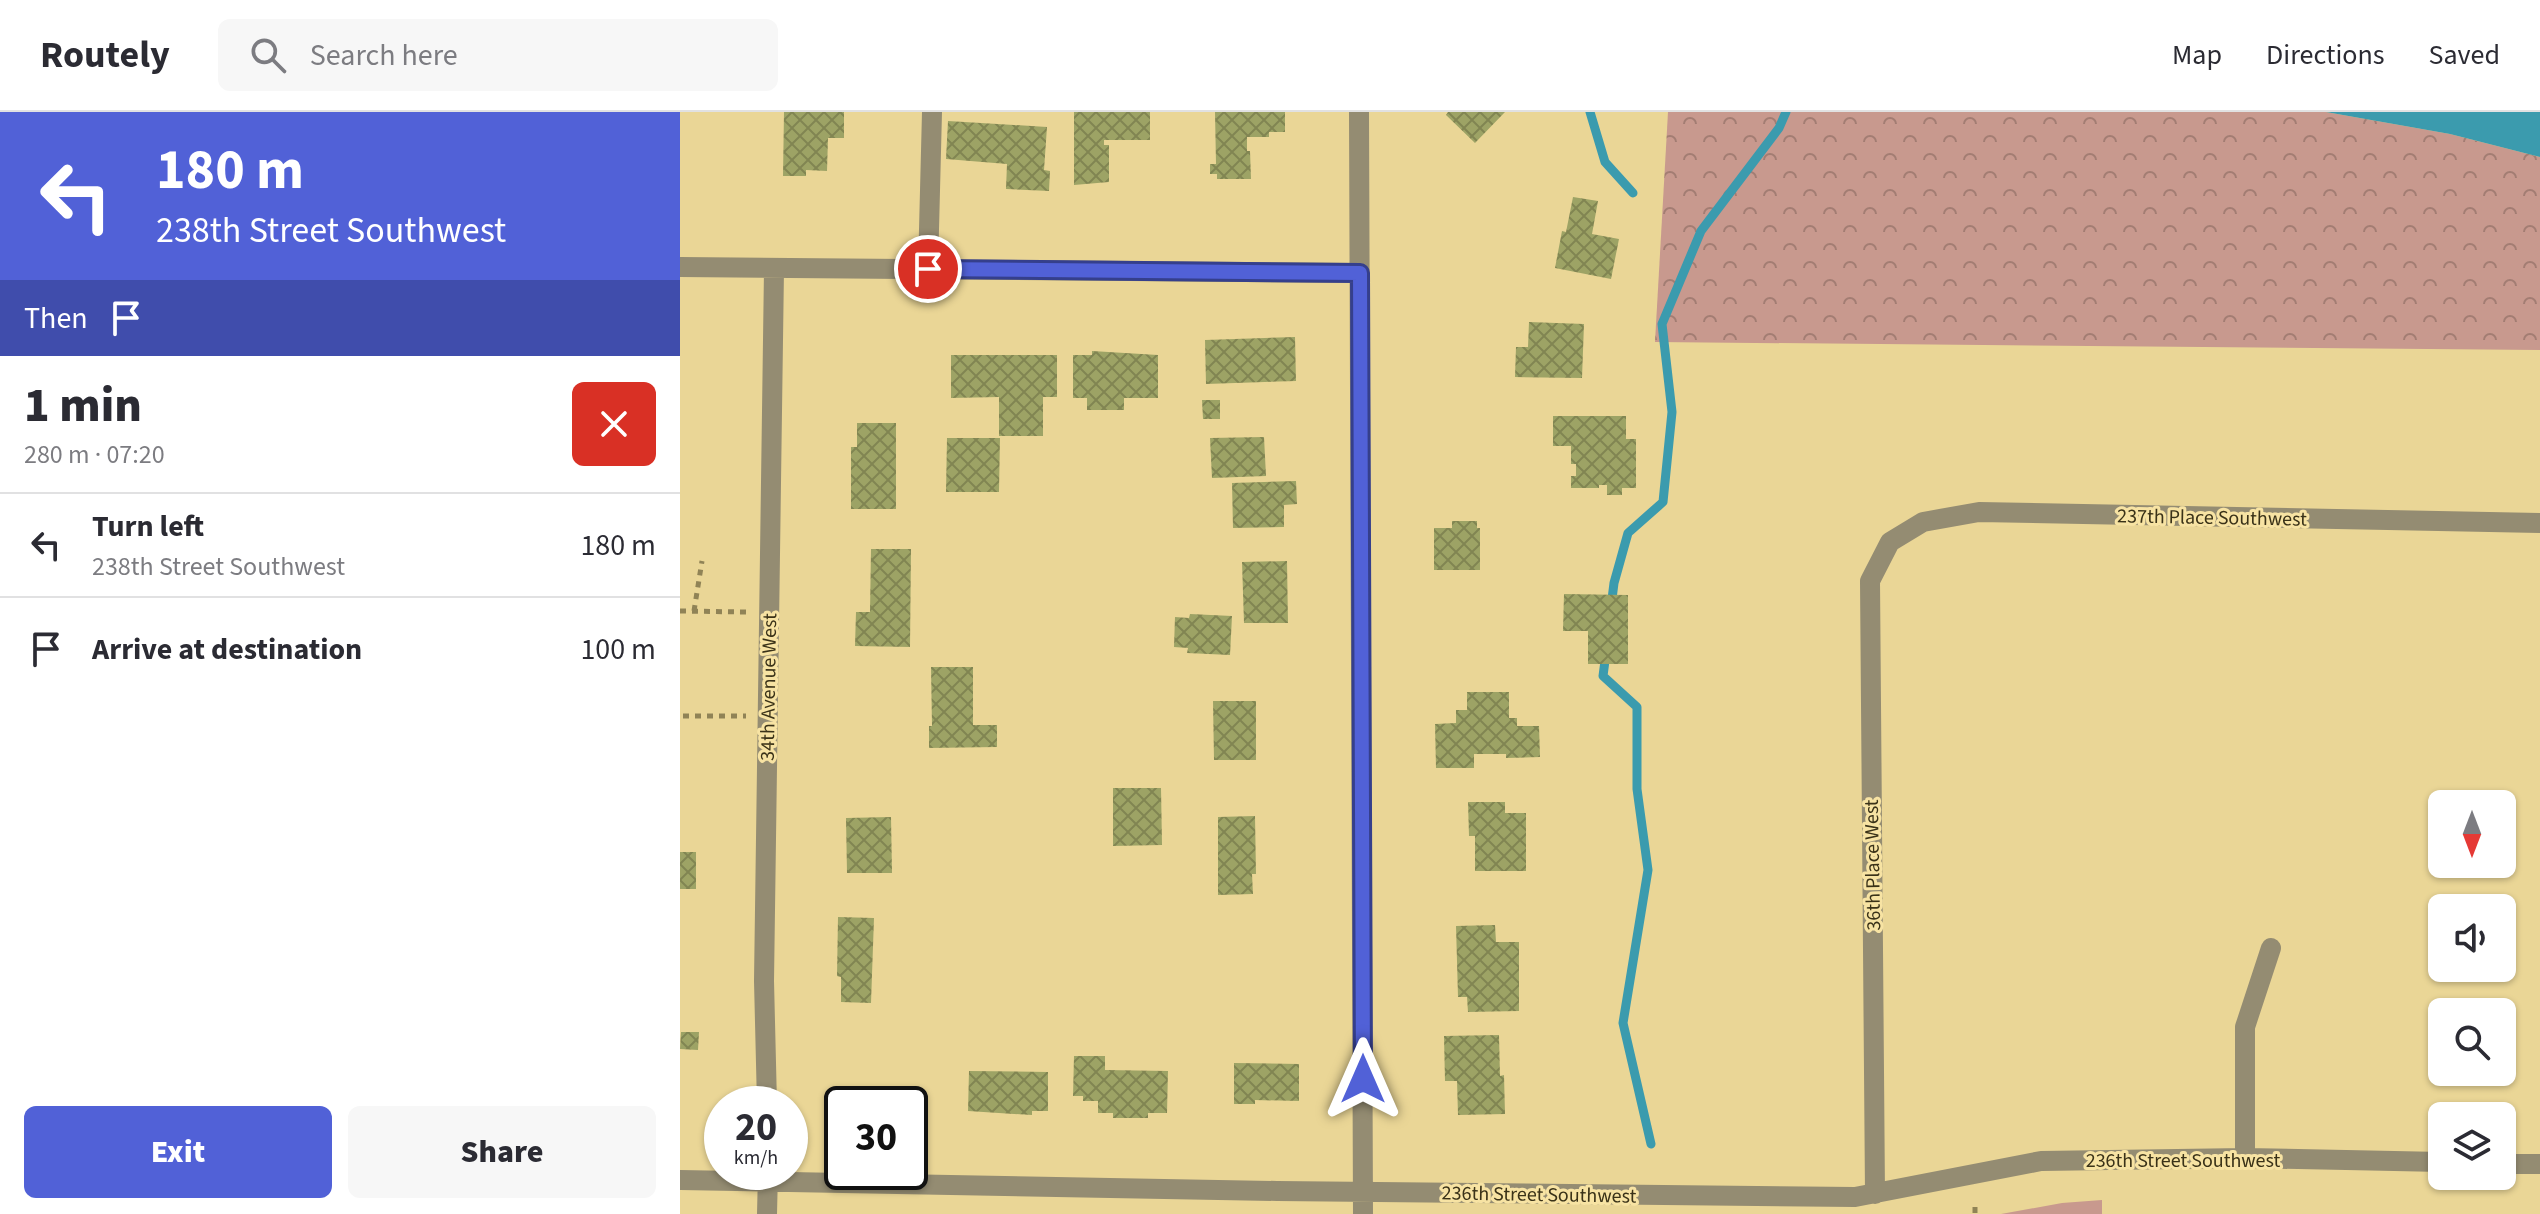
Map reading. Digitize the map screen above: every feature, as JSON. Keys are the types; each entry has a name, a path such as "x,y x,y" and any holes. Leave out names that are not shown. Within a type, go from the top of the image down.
{"street":[{"path":"928,269 932,112"},
{"path":"1359,112 1363,1214"},
{"path":"680,267 1360,273"},
{"name":"34th Avenue West","path":"767,1086 764,981 774,269"},
{"name":"237th Place Southwest","path":"1890,542 1923,522 1979,512 2540,523"},
{"name":"36th Place West","path":"1875,1194 1870,581 1890,542"},
{"path":"2245,1158 2245,1027 2271,948"},
{"name":"236th Street Southwest","path":"808,1178 1363,1192 1777,1198 1855,1197 2041,1161 2245,1158 2428,1162"},
{"path":"2516,1164 2540,1164"},
{"name":"236th Street Southwest","path":"680,1180 704,1179"},
{"path":"767,1214 768,1190"}],"path":[{"path":"694,611 702,561"},
{"path":"680,611 769,612"},
{"path":"683,716 768,716"}],"green space":[{"path":"1668,112 2326,112 2450,134 2540,157 2540,350 1655,342"},
{"path":"2102,1200 2102,1214 2001,1214 2062,1203"}],"water":[{"path":"2326,112 2540,112 2540,157 2450,134"}],"building":[{"path":"784,112 844,112 844,138 828,138 827,171 806,170 806,176 783,176"},
{"path":"1074,112 1150,112 1150,140 1104,140 1104,145 1109,145 1109,182 1074,185"},
{"path":"1215,112 1285,112 1285,132 1269,132 1269,137 1247,137 1251,179 1217,179 1217,174 1210,174 1210,164 1216,164"},
{"path":"1448,112 1505,112 1475,143 1446,115"},
{"path":"948,121 1047,127 1044,170 1050,171 1049,191 1006,189 1007,164 946,159"},
{"path":"1573,197 1598,201 1592,234 1619,239 1611,279 1555,268"},
{"path":"1529,322 1584,324 1582,378 1515,377 1516,347 1528,347"},
{"path":"1295,337 1296,381 1206,384 1205,340"},
{"path":"1092,351 1158,355 1158,398 1124,398 1124,410 1087,410 1087,398 1073,398 1073,355 1092,355"},
{"path":"951,355 1057,355 1057,397 1043,397 1043,436 999,436 999,397 951,398"},
{"path":"1202,400 1220,400 1220,419 1203,419"},
{"path":"1553,416 1626,416 1626,439 1636,439 1636,488 1622,488 1622,495 1607,495 1607,485 1571,488 1571,476 1576,476 1576,464 1571,464 1571,446 1553,446"},
{"path":"857,423 896,423 896,509 851,509 851,447 857,447"},
{"path":"1264,437 1266,476 1212,478 1210,438"},
{"path":"947,438 1000,438 999,492 946,492"},
{"path":"1296,481 1297,504 1284,505 1284,527 1233,528 1232,483"},
{"path":"1452,521 1477,521 1477,528 1480,528 1480,570 1434,570 1434,528 1452,528"},
{"path":"871,549 911,549 910,647 855,646 856,612 870,612"},
{"path":"1287,561 1288,623 1244,623 1242,562"},
{"path":"1564,594 1628,595 1628,664 1588,664 1588,631 1563,631"},
{"path":"1190,614 1232,616 1230,655 1187,653 1188,648 1174,647 1175,617 1189,618"},
{"path":"931,667 973,667 973,725 997,725 997,747 929,748 929,726 932,726"},
{"path":"1467,692 1509,692 1509,718 1517,718 1517,726 1539,726 1540,757 1506,758 1506,754 1474,754 1474,768 1436,768 1435,724 1456,723 1456,710 1467,710"},
{"path":"1213,701 1256,701 1256,760 1214,760"},
{"path":"1113,788 1161,788 1162,845 1113,846"},
{"path":"1468,802 1505,802 1505,813 1526,813 1526,871 1475,871 1475,836 1469,836"},
{"path":"1255,816 1256,874 1252,874 1253,894 1218,895 1218,817"},
{"path":"891,817 892,873 847,873 846,818"},
{"path":"680,852 696,852 696,889 680,889"},
{"path":"838,917 874,918 871,1003 841,1002 841,977 837,976"},
{"path":"1495,925 1496,942 1519,942 1519,1011 1468,1012 1467,997 1458,997 1456,926"},
{"path":"681,1032 699,1032 698,1050 680,1049"},
{"path":"1499,1035 1505,1114 1458,1115 1457,1081 1445,1081 1444,1036"},
{"path":"1074,1056 1105,1056 1105,1070 1168,1071 1167,1113 1148,1113 1148,1118 1113,1118 1113,1113 1098,1113 1098,1101 1083,1101 1083,1096 1073,1096"},
{"path":"1234,1063 1299,1064 1299,1101 1255,1100 1255,1104 1234,1104"},
{"path":"969,1071 1048,1072 1048,1111 1032,1111 1032,1115 968,1111"}],"waterway":[{"path":"1590,112 1605,162 1633,193"},
{"path":"1611,607 1614,583 1628,533 1663,502 1672,412 1662,324 1701,231 1779,128 1786,112"},
{"path":"1606,653 1603,676 1637,707 1637,789 1648,870 1623,1023 1651,1144"}],"route":[{"path":"928,269 1360,273 1363,1079"}]}
